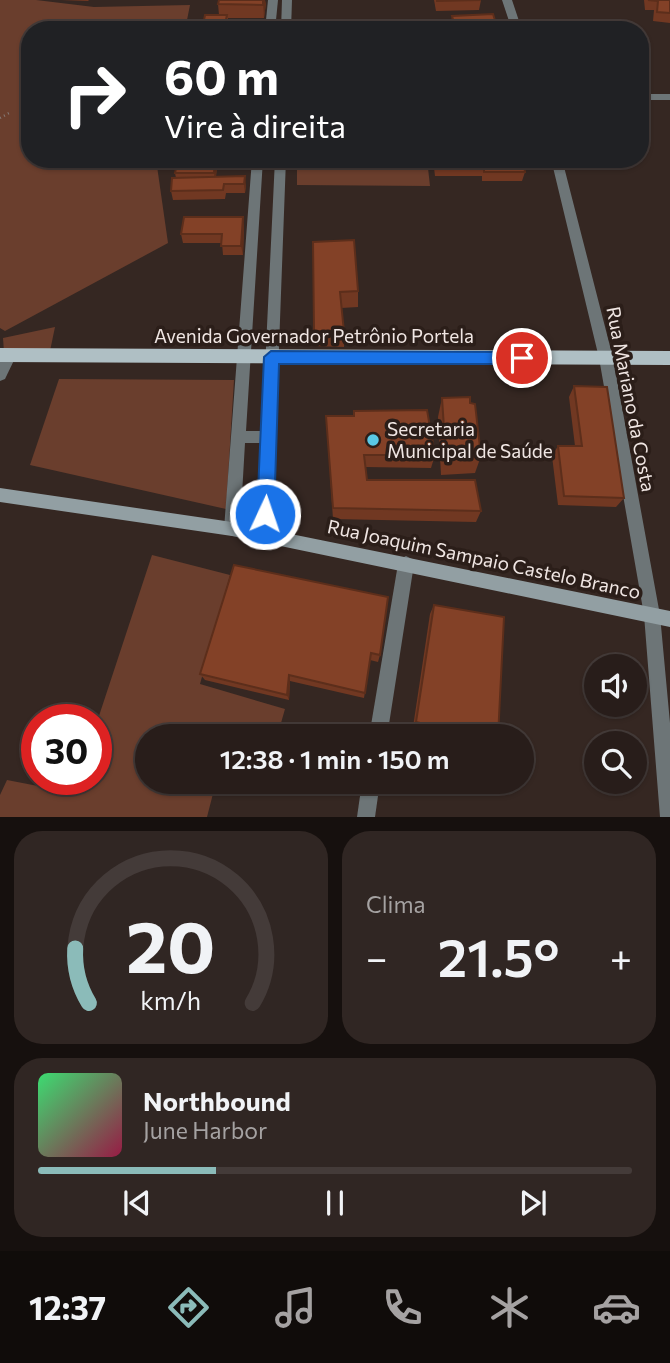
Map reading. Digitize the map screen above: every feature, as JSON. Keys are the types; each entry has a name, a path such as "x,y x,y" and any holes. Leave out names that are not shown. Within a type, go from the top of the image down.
{"main road":[{"name":"Avenida Governador Petrônio Portela","path":"5,354 243,358 670,358"}],"street":[{"path":"271,21 273,0"},
{"path":"286,21 287,0"},
{"path":"507,0 514,21"},
{"path":"649,97 670,97"},
{"path":"232,528 257,168"},
{"path":"264,535 281,168"},
{"name":"Rua Mariano da Costa","path":"558,168 606,358 652,615 669,817"},
{"path":"0,375 5,354"},
{"path":"238,437 269,437"},
{"name":"Rua Joaquim Sampaio Castelo Branco","path":"0,495 232,528 670,619"},
{"path":"381,724 406,564"},
{"path":"366,817 369,794"}],"path":[{"path":"0,118 11,112"}],"shaded area":[{"path":"0,0 36,0 94,7 190,5 187,21 21,21 21,168 157,168 168,243 5,331 0,328"},
{"path":"297,168 428,168 430,186 297,185"},
{"path":"55,327 50,351 4,352 3,338"},
{"path":"59,379 234,380 226,509 30,465"},
{"path":"152,555 230,575 200,684 285,709 281,724 135,724 135,794 213,794 207,817 0,817 0,795 7,780 21,783 21,795 112,795 112,704 103,704"}],"building":[{"path":"219,0 263,0 263,5 218,4"},
{"path":"648,0 670,0 670,13 657,12 658,1"},
{"path":"493,14 495,21 453,21 452,16"},
{"path":"205,15 227,15 226,21 204,21"},
{"path":"176,168 214,168 214,173 175,173"},
{"path":"484,168 524,168 525,172 484,172"},
{"path":"245,176 244,184 224,184 223,190 171,191 172,178"},
{"path":"184,217 243,217 241,246 221,246 222,234 181,234"},
{"path":"354,240 358,291 340,292 344,332 314,331 313,242"},
{"path":"574,386 607,387 624,498 564,496 558,446 582,446"},
{"path":"470,397 470,403 475,404 481,456 446,458 442,398"},
{"path":"427,410 435,455 364,455 367,480 475,480 481,511 333,508 326,416 354,416 354,411"},
{"path":"234,565 388,597 380,655 371,653 365,693 289,675 287,695 200,674"},
{"path":"434,605 504,617 499,724 416,722"}],"place":[{"name":"Secretaria Municipal de Saúde","path":"373,440"}],"route":[{"path":"265,514 271,357 522,358"}]}
